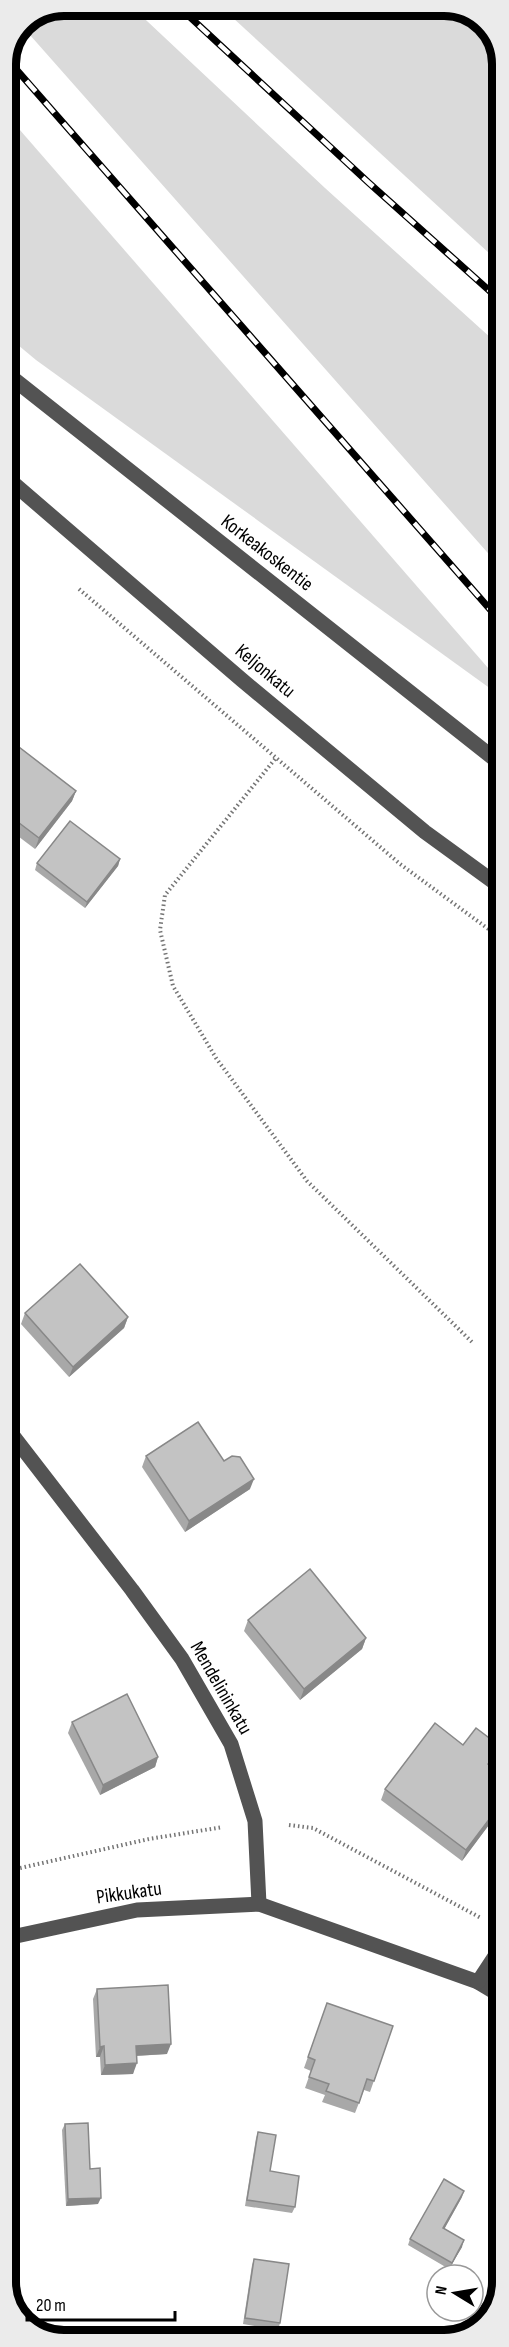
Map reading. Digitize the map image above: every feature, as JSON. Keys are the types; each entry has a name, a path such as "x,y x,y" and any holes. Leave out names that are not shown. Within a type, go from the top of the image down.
{"street":[{"name":"Korkeakoskentie","path":"16,381 492,757"},
{"name":"Keljonkatu","path":"16,486 242,680 425,832 492,881"},
{"name":"Mendelininkatu","path":"16,1440 182,1659 231,1744 255,1821 259,1904"},
{"name":"Pikkukatu","path":"16,1936 137,1910 259,1904"},
{"path":"259,1904 478,1982 492,1990"},
{"path":"478,1982 492,1961"}],"path":[{"path":"275,759 165,895 160,930 173,986 216,1058 307,1181 492,1362"}],"shaded area":[{"path":"142,16 325,188 492,339 492,558 28,33 30,30 55,17"},
{"path":"231,16 448,17 463,20 476,28 486,40 492,55 492,256"},
{"path":"16,125 492,673 492,690 16,343"}],"building":[{"path":"16,745 76,791 39,838 16,821"},
{"path":"70,821 120,859 87,902 37,863"},
{"path":"80,1264 128,1317 73,1367 25,1313"},
{"path":"198,1422 224,1461 232,1456 240,1457 254,1479 189,1521 146,1456"},
{"path":"310,1569 366,1638 304,1689 248,1620"},
{"path":"127,1694 158,1757 103,1785 72,1722"},
{"path":"435,1723 463,1745 476,1728 492,1740 492,1759 488,1764 492,1767 492,1816 466,1850 385,1789"},
{"path":"168,1985 171,2044 136,2046 137,2063 105,2065 104,2046 100,2047 97,1989"},
{"path":"327,2003 393,2026 374,2081 367,2079 359,2103 326,2091 329,2084 309,2077 315,2060 308,2057"},
{"path":"88,2123 90,2169 100,2168 101,2198 68,2199 65,2124"},
{"path":"258,2132 276,2135 270,2171 299,2176 295,2207 247,2200"},
{"path":"444,2179 464,2191 443,2228 464,2240 452,2263 410,2239"},
{"path":"254,2259 289,2264 280,2323 245,2318"}],"railway":[{"path":"189,16 492,293"},
{"path":"16,69 492,612"}]}
